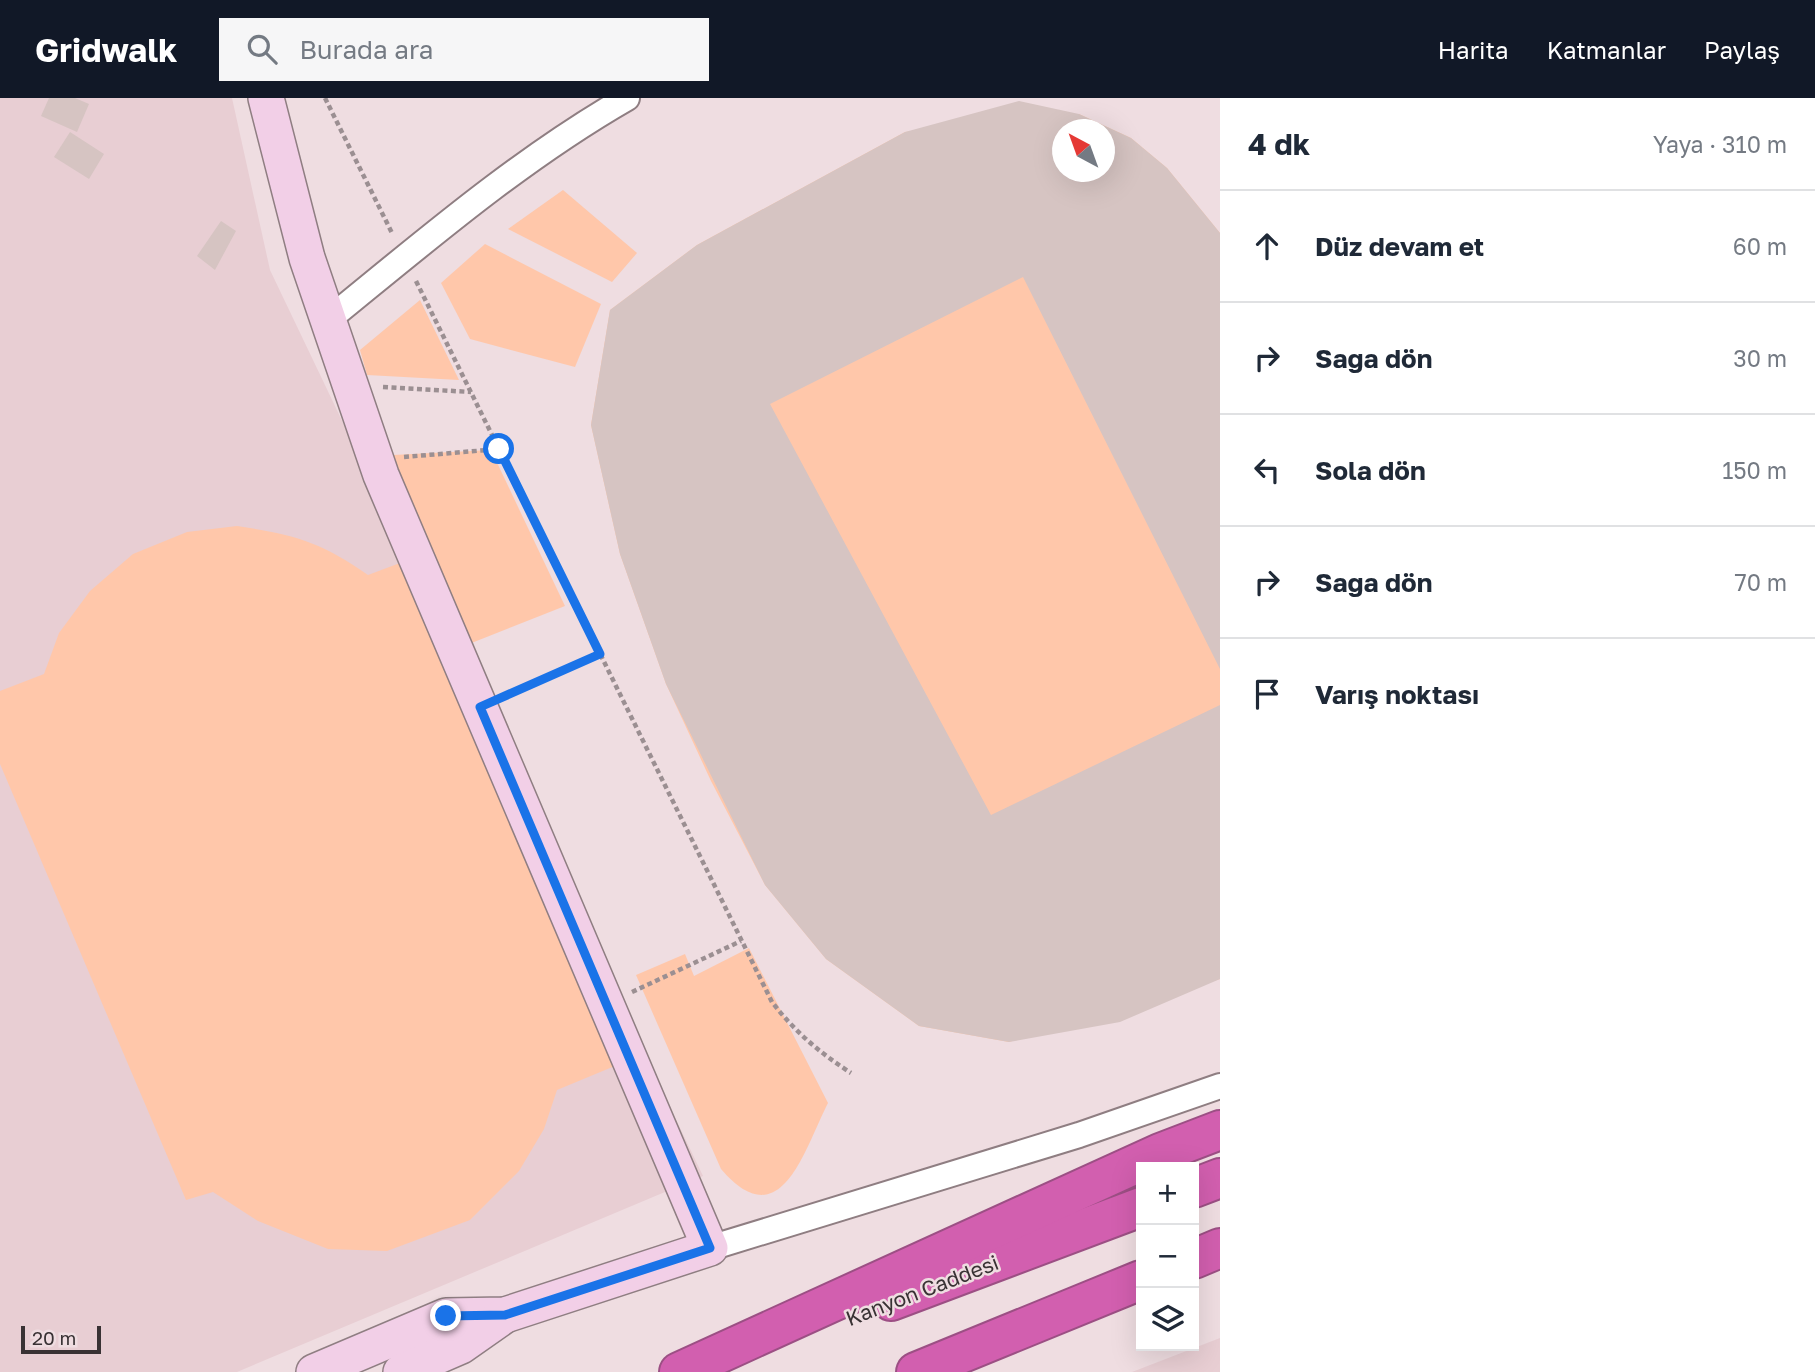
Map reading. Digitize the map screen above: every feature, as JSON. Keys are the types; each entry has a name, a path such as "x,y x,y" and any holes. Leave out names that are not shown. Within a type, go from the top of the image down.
{"highway":[{"path":"679,1372 1160,1153 1220,1130"},
{"path":"1199,1186 1220,1178"},
{"name":"Kanyon Caddesi","path":"703,1372 1136,1209"},
{"path":"1199,1257 1220,1248"},
{"path":"916,1372 1136,1282"}],"street":[{"path":"266,98 307,258 376,459 710,1248"},
{"path":"328,320 478,198 589,120 627,98"},
{"path":"401,1372 461,1346 505,1315 710,1248 1079,1135 1220,1086"},
{"path":"314,1372 446,1316 505,1315"}],"path":[{"path":"326,98 772,1002 790,1025 817,1051 851,1073"},
{"path":"351,386 471,392"},
{"path":"376,459 499,449"},
{"path":"480,707 600,654"},
{"path":"606,1004 742,940"}],"shaded area":[{"path":"0,98 232,98 270,270 703,1176 237,1372 0,1372"},
{"path":"1079,114 1090,119 1052,119 1052,182 1115,182 1115,131 1131,138 1167,168 1220,233 1220,979 1009,1042 919,1026 826,959 765,885 711,781 666,684 620,554 591,425 610,310 697,245 905,132"},
{"path":"563,190 637,253 612,282 508,229"},
{"path":"485,244 601,304 575,367 470,339 441,283"},
{"path":"420,300 459,380 367,375 360,350"},
{"path":"491,450 565,606 469,644 393,455"},
{"path":"237,526 306,541 335,554 368,575 408,560 622,1063 557,1090 544,1129 519,1171 470,1220 387,1251 328,1249 258,1221 213,1192 186,1200 0,764 0,691 44,674 59,633 90,591 133,554 187,532"},
{"path":"749,948 828,1103 810,1143 788,1180 775,1191 760,1195 742,1188 721,1169 636,975 685,954 694,976"},
{"path":"1220,1338 1220,1372 1132,1372 1186,1351 1199,1351 1199,1346"}],"building":[{"path":"49,98 75,98 89,104 77,132 41,116"},
{"path":"1019,101 1079,114 1090,119 1052,119 1052,182 1115,182 1115,131 1131,138 1167,168 1220,233 1220,669 1023,277 770,404 991,815 1220,705 1220,979 1120,1022 1009,1042 919,1026 826,959 765,885 666,684 620,554 591,425 610,310 697,245 905,132"},
{"path":"70,132 104,154 89,179 54,157"},
{"path":"221,221 236,231 215,270 197,256"}],"route":[{"path":"446,1316 505,1315 710,1248 480,707 600,654 499,449"}]}
